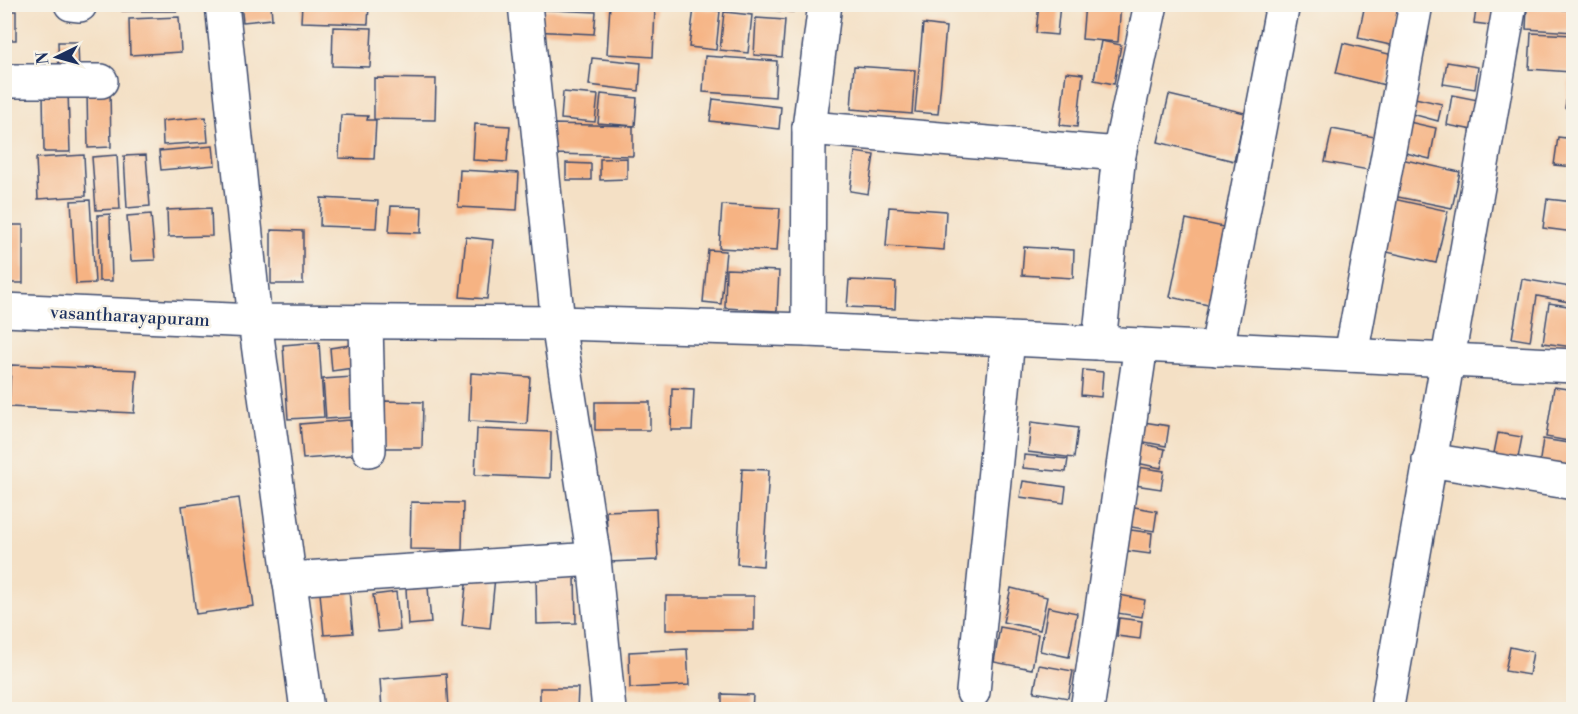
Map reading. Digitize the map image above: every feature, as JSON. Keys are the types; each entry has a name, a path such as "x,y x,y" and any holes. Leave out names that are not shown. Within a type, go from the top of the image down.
{"street":[{"path":"71,4 80,5"},
{"path":"222,4 255,321 307,710"},
{"path":"525,4 558,323 594,559 609,710"},
{"path":"808,330 809,128 825,4"},
{"path":"1099,343 1119,154 1151,4"},
{"path":"1217,349 1283,4"},
{"path":"1351,355 1416,4"},
{"path":"1388,700 1510,4"},
{"path":"4,81 101,81"},
{"path":"809,128 1119,154"},
{"name":"vasantharayapuram","path":"4,310 255,321 558,323 808,330 1574,366"},
{"path":"366,323 369,450"},
{"path":"973,692 1008,339"},
{"path":"1087,710 1141,345"},
{"path":"1429,460 1574,483"},
{"path":"290,579 594,559"}],"building":[{"path":"122,4 177,4 177,11 122,11"},
{"path":"241,4 271,4 272,19 243,22"},
{"path":"302,4 369,4 368,24 301,22"},
{"path":"719,4 741,4 740,9 718,7"},
{"path":"762,4 794,4 793,12 762,9"},
{"path":"1039,4 1060,4 1057,35 1036,33"},
{"path":"1085,4 1121,4 1118,42 1082,39"},
{"path":"1365,4 1402,11 1395,46 1358,38"},
{"path":"1477,4 1503,4 1499,26 1474,23"},
{"path":"610,5 655,8 653,57 607,54"},
{"path":"694,8 720,11 716,50 689,47"},
{"path":"1527,8 1574,10 1574,32 1526,29"},
{"path":"531,9 596,12 594,34 530,31"},
{"path":"4,11 16,11 16,40 4,40"},
{"path":"724,12 752,15 748,53 720,50"},
{"path":"179,17 181,52 130,55 129,19"},
{"path":"756,18 785,20 782,57 754,55"},
{"path":"923,24 946,27 938,114 915,112"},
{"path":"333,27 372,28 370,67 332,66"},
{"path":"1531,33 1573,35 1571,72 1529,69"},
{"path":"1101,41 1121,45 1114,84 1094,80"},
{"path":"58,42 78,42 79,73 59,74"},
{"path":"1343,43 1393,55 1385,85 1336,73"},
{"path":"705,56 777,61 775,97 703,92"},
{"path":"592,58 641,63 639,91 589,85"},
{"path":"1447,62 1478,67 1475,89 1443,84"},
{"path":"854,66 915,70 912,114 851,109"},
{"path":"1066,72 1083,74 1077,127 1060,125"},
{"path":"1570,76 1574,77 1574,109 1565,108"},
{"path":"374,78 436,79 435,120 374,119"},
{"path":"110,90 111,147 88,148 87,91"},
{"path":"68,92 70,152 44,152 43,93"},
{"path":"563,92 598,95 595,122 561,119"},
{"path":"601,94 637,98 635,126 598,123"},
{"path":"1169,95 1245,113 1234,161 1158,142"},
{"path":"1452,95 1478,100 1473,130 1447,125"},
{"path":"1415,98 1442,104 1438,121 1412,114"},
{"path":"713,99 781,107 779,129 710,121"},
{"path":"4,108 6,108 9,148 4,148"},
{"path":"341,115 368,116 367,120 376,120 374,159 339,158"},
{"path":"206,117 208,142 163,145 162,121"},
{"path":"1409,122 1436,128 1430,159 1402,152"},
{"path":"475,124 510,126 507,162 473,160"},
{"path":"552,124 633,126 633,156 552,154"},
{"path":"1332,129 1375,137 1368,170 1325,162"},
{"path":"1558,137 1574,139 1574,167 1554,165"},
{"path":"213,146 215,165 161,170 159,151"},
{"path":"855,152 874,155 868,194 850,191"},
{"path":"84,155 86,196 38,199 36,158"},
{"path":"117,155 120,209 96,210 92,157"},
{"path":"146,155 150,206 127,208 124,156"},
{"path":"627,158 627,179 600,180 600,159"},
{"path":"1401,159 1460,172 1452,208 1393,196"},
{"path":"566,163 591,164 591,180 566,180"},
{"path":"460,170 519,173 517,210 458,207"},
{"path":"321,198 378,201 376,228 320,226"},
{"path":"1389,198 1448,211 1436,263 1378,250"},
{"path":"1547,199 1574,202 1574,232 1543,228"},
{"path":"90,200 95,283 76,284 71,201"},
{"path":"722,205 780,208 777,251 719,248"},
{"path":"391,206 422,207 421,233 389,232"},
{"path":"889,207 946,211 944,250 886,246"},
{"path":"211,208 212,236 168,237 167,210"},
{"path":"110,214 112,281 99,281 98,215"},
{"path":"151,214 155,260 131,261 127,216"},
{"path":"1186,219 1228,228 1213,306 1170,297"},
{"path":"4,225 23,225 23,283 4,283"},
{"path":"271,230 303,231 303,284 271,284"},
{"path":"466,237 493,240 487,299 460,297"},
{"path":"1024,247 1074,250 1073,278 1022,275"},
{"path":"708,250 726,251 721,304 703,302"},
{"path":"726,269 779,271 777,311 725,308"},
{"path":"1522,279 1571,287 1569,302 1537,296 1530,341 1512,338"},
{"path":"849,280 896,282 895,309 847,307"},
{"path":"1549,303 1574,307 1573,347 1543,343"},
{"path":"319,342 324,417 288,419 283,345"},
{"path":"350,345 353,368 332,371 330,348"},
{"path":"11,365 137,370 134,413 9,407"},
{"path":"1083,370 1103,372 1101,397 1081,395"},
{"path":"471,373 530,377 527,424 469,421"},
{"path":"353,377 356,417 326,419 323,379"},
{"path":"1554,387 1574,390 1574,442 1546,437"},
{"path":"672,388 694,389 692,430 671,430"},
{"path":"385,401 423,402 422,448 384,448"},
{"path":"595,402 650,402 650,430 595,430"},
{"path":"350,420 353,455 303,459 300,424"},
{"path":"1137,421 1169,426 1166,446 1134,440"},
{"path":"1031,422 1078,428 1074,458 1028,452"},
{"path":"477,429 551,432 550,478 475,475"},
{"path":"1498,433 1522,437 1517,463 1493,458"},
{"path":"1543,439 1574,444 1574,472 1539,466"},
{"path":"1136,442 1165,449 1161,468 1132,462"},
{"path":"1024,455 1068,459 1066,472 1023,468"},
{"path":"1138,467 1164,471 1161,489 1135,485"},
{"path":"742,469 769,470 763,566 737,564"},
{"path":"1023,481 1066,487 1064,503 1020,497"},
{"path":"239,498 254,606 196,614 182,506"},
{"path":"411,502 463,503 462,550 410,549"},
{"path":"1129,506 1157,511 1154,531 1126,526"},
{"path":"656,509 658,560 609,562 606,511"},
{"path":"1124,529 1152,533 1150,554 1121,550"},
{"path":"467,575 495,577 490,628 462,625"},
{"path":"536,577 575,577 576,623 537,624"},
{"path":"428,587 431,623 408,625 406,588"},
{"path":"1011,588 1047,597 1040,630 1003,622"},
{"path":"349,590 353,633 324,635 320,593"},
{"path":"396,592 400,630 378,632 373,595"},
{"path":"1120,595 1145,600 1142,617 1117,613"},
{"path":"666,596 754,596 754,630 666,630"},
{"path":"1048,607 1077,613 1069,657 1040,651"},
{"path":"1119,618 1142,621 1140,639 1117,636"},
{"path":"1000,627 1038,634 1032,669 994,662"},
{"path":"1510,647 1533,652 1529,675 1505,671"},
{"path":"687,649 689,685 630,688 629,652"},
{"path":"1039,665 1073,671 1068,698 1034,692"},
{"path":"446,674 448,710 382,710 380,679"},
{"path":"540,688 578,688 577,710 540,710"},
{"path":"722,694 753,695 752,710 722,710"}]}
